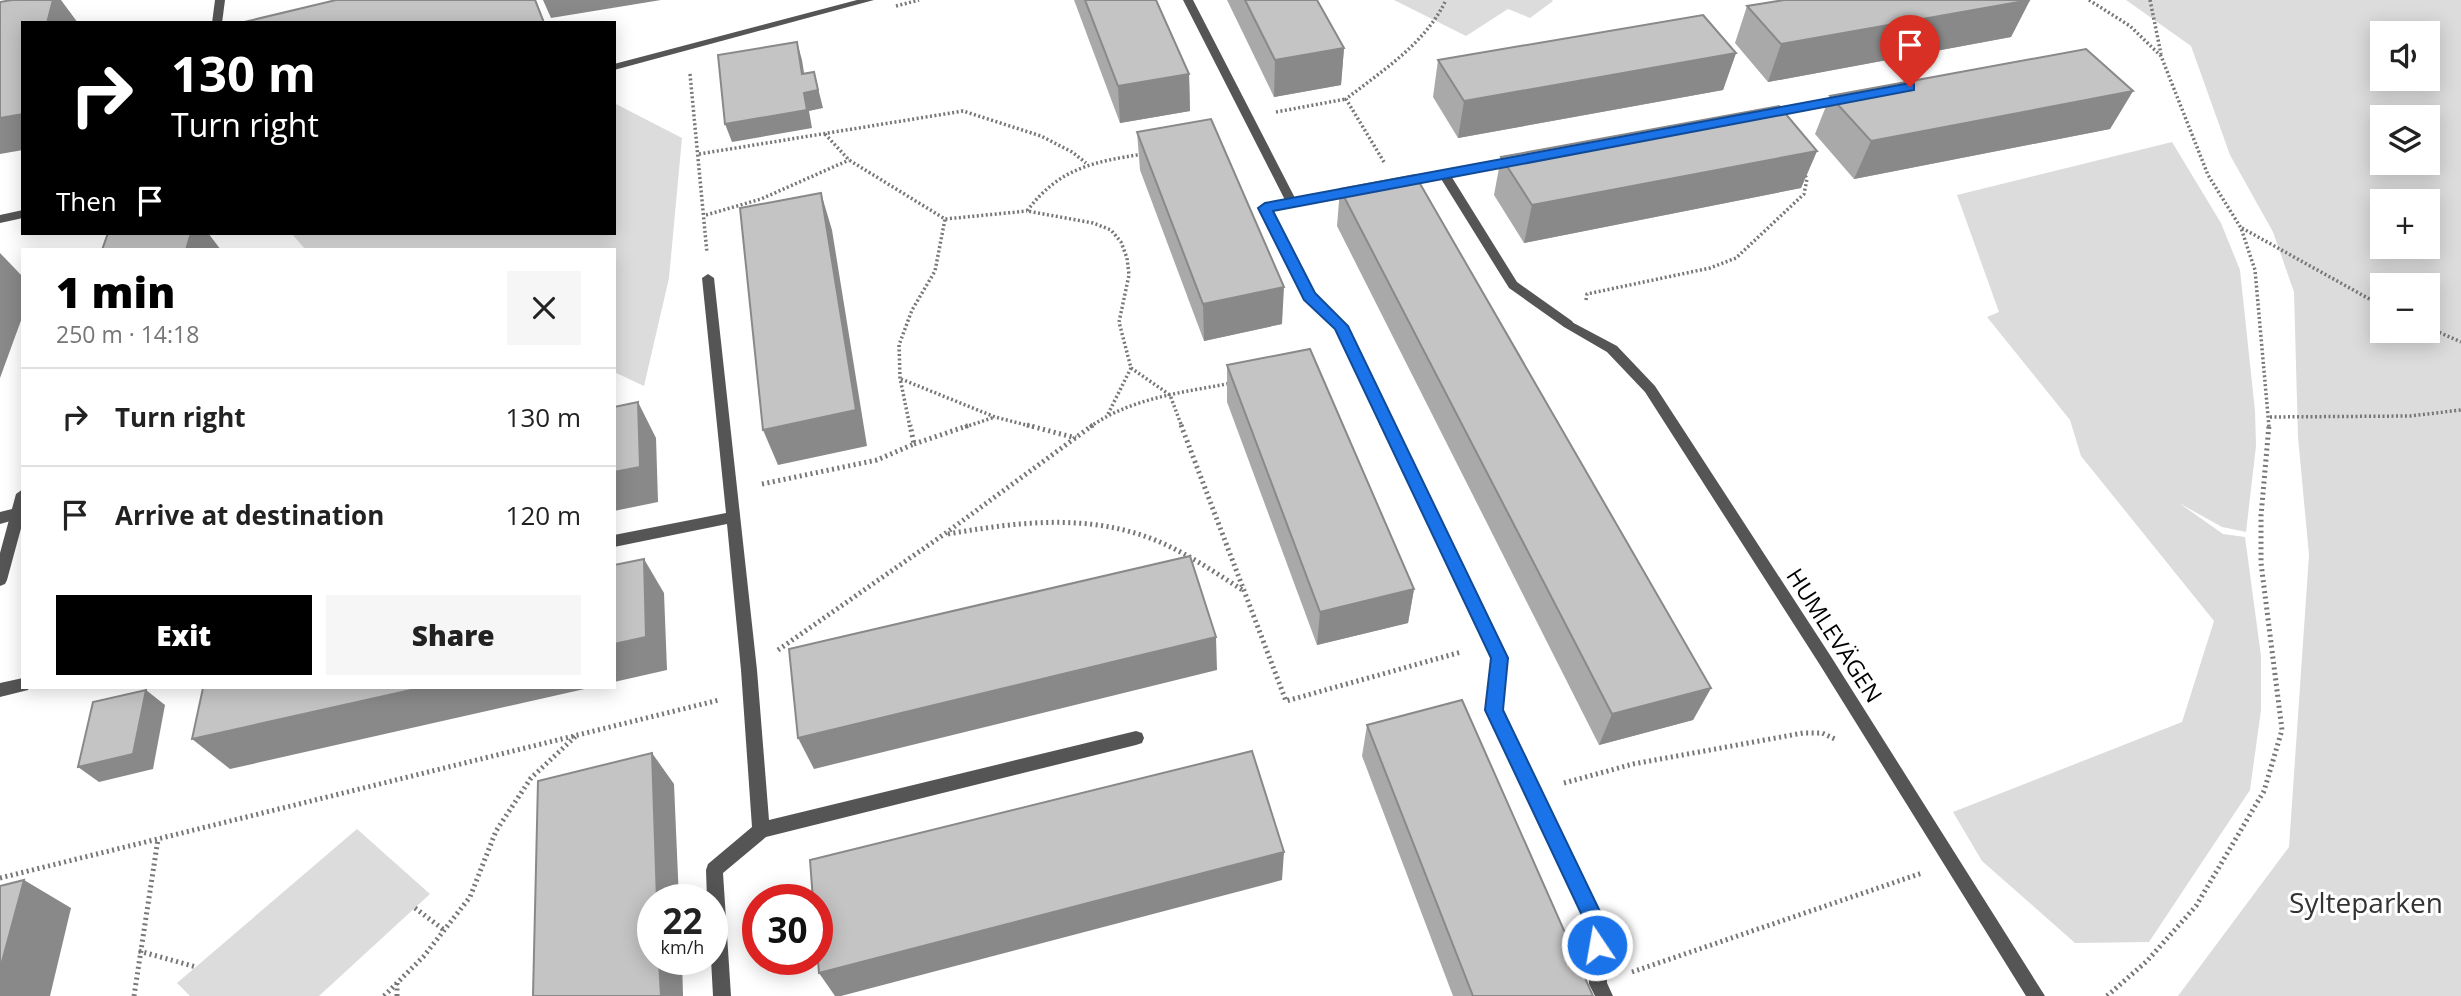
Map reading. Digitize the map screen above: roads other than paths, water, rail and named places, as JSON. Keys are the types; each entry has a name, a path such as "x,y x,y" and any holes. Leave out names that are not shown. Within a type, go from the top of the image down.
{"street":[{"path":"217,21 220,0"},
{"path":"616,66 869,0"},
{"path":"1188,0 1292,203"},
{"path":"1758,115 1865,95"},
{"path":"1526,159 1265,208 1309,296 1341,326 1500,658 1494,710 1597,926 1601,990"},
{"name":"HUMLEVÄGEN","path":"1444,174 1513,285 1573,327 1612,349 1650,389 1874,737 2036,996"},
{"path":"0,219 21,214"},
{"path":"708,278 749,670 761,830"},
{"path":"0,580 21,500"},
{"path":"0,518 16,514"},
{"path":"616,541 733,517"},
{"path":"0,690 21,685"},
{"path":"722,996 714,870 761,830 1136,738"}],"park label":[{"name":"Sylteparken","path":"2366,902"}]}
